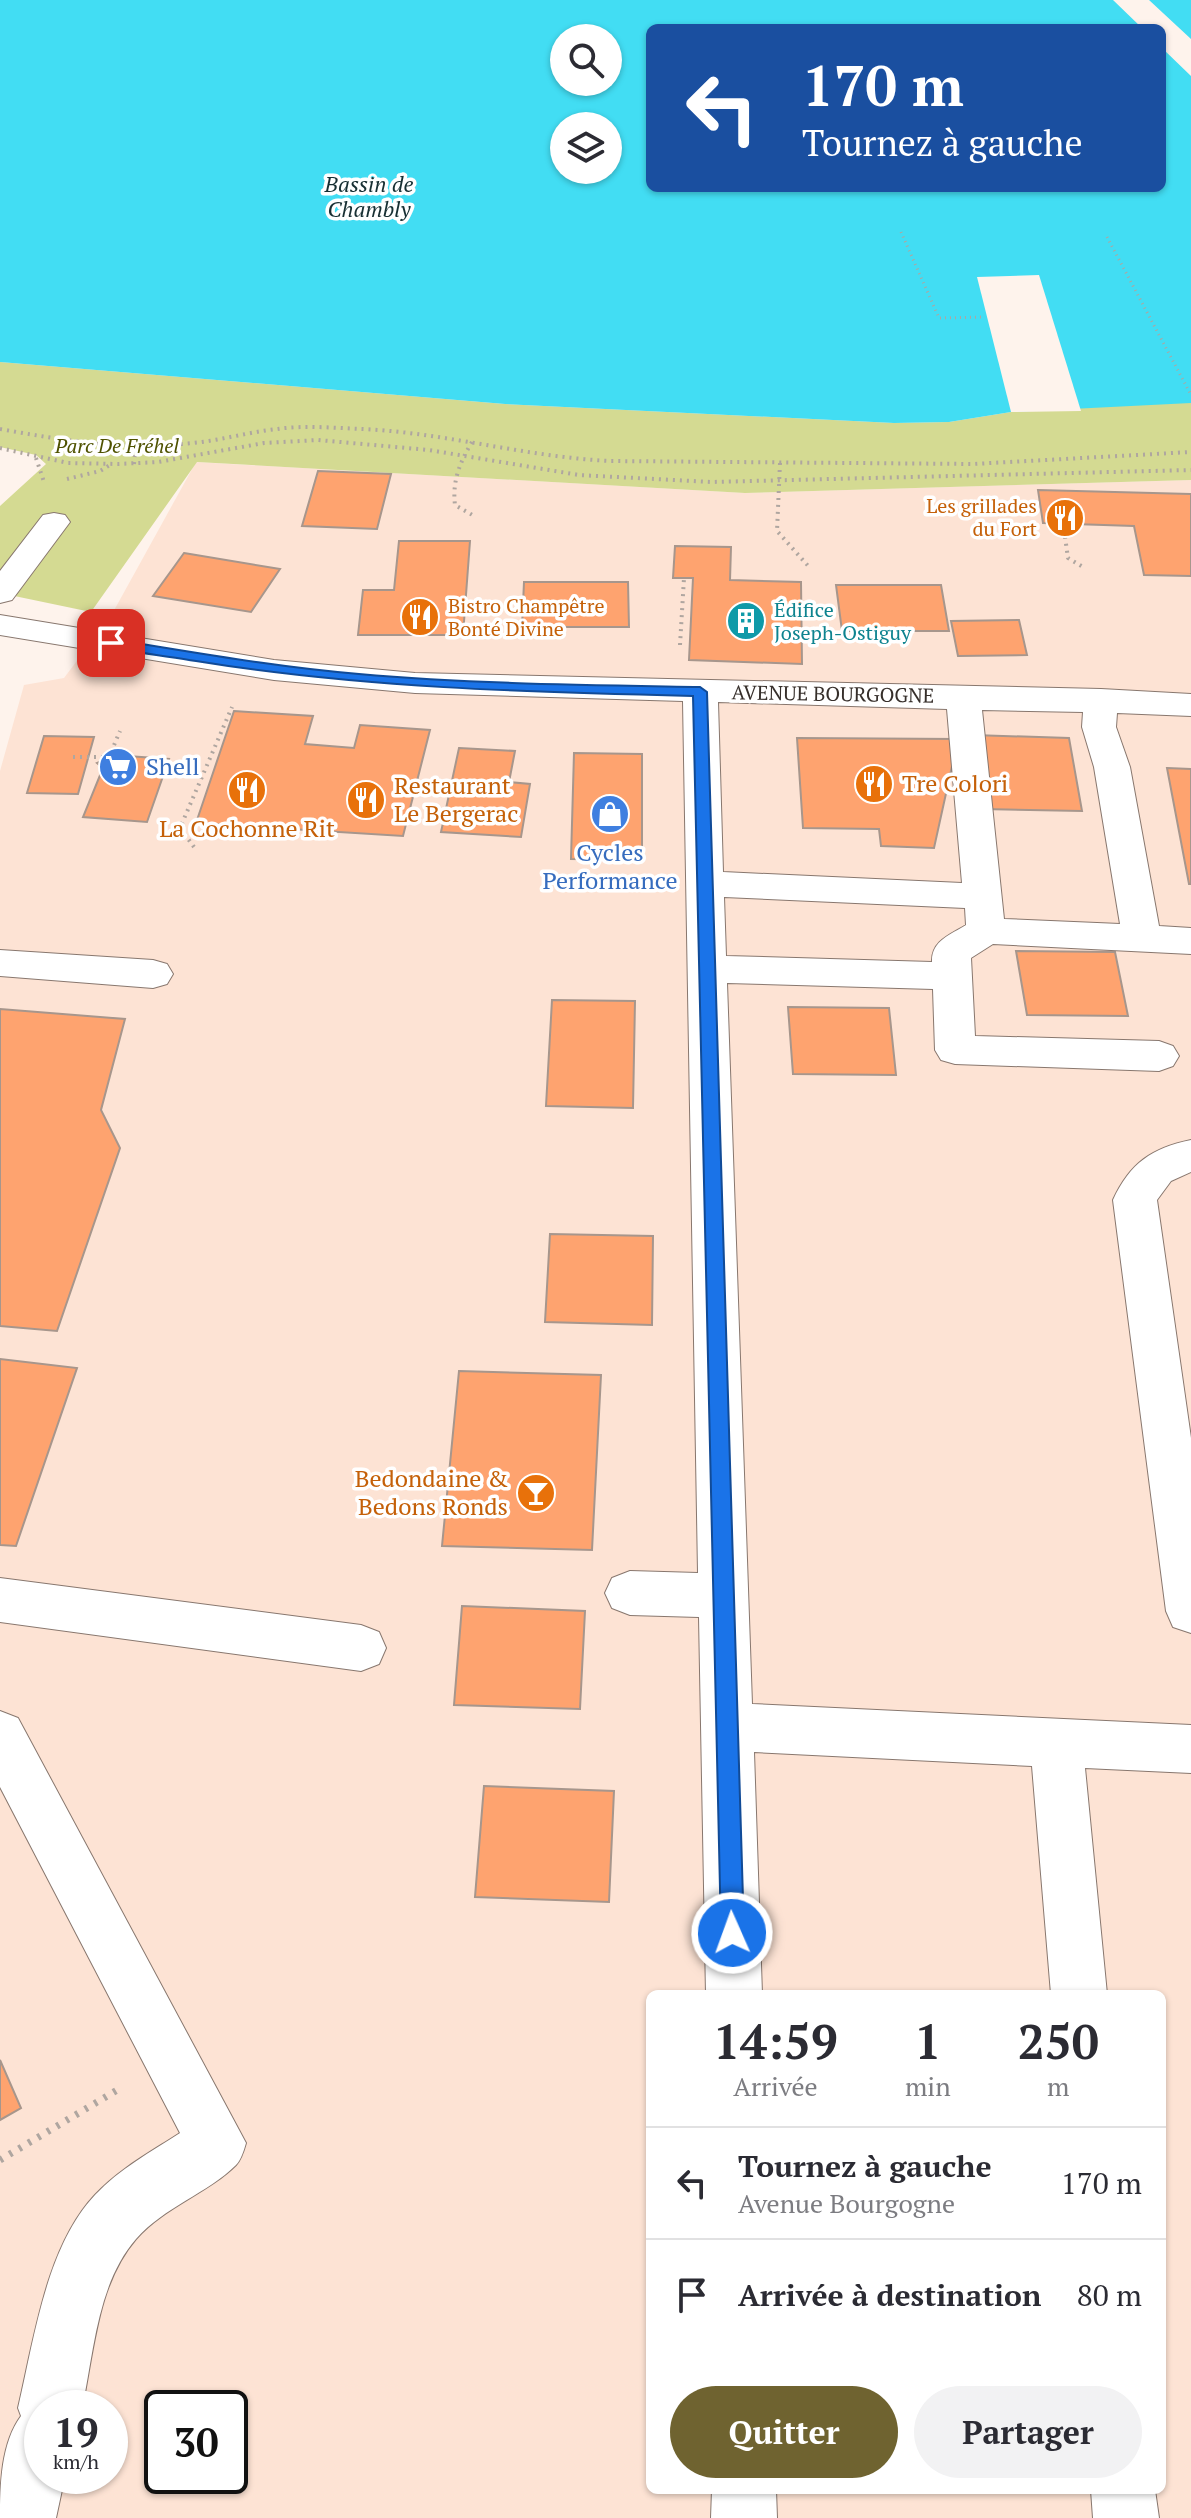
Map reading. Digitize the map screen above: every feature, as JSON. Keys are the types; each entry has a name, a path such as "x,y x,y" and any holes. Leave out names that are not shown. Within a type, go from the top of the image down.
{"street":[{"path":"0,593 54,522"},
{"name":"AVENUE BOURGOGNE","path":"0,625 262,668 491,687 1101,700 1191,705"},
{"path":"700,692 734,1990"},
{"path":"963,697 984,913 951,952 955,1050 1159,1056"},
{"path":"1101,700 1099,727 1112,767 1142,938"},
{"path":"705,884 984,913 1142,938 1191,941"},
{"path":"0,963 153,974"},
{"path":"707,969 952,976"},
{"path":"1191,1156 1175,1159 1152,1171 1143,1179 1135,1200 1191,1611"},
{"path":"630,1593 723,1596"},
{"path":"0,1600 361,1648"},
{"path":"726,1727 1191,1749"},
{"path":"0,1735 217,2143 118,2214 100,2235 86,2260 54,2390"},
{"path":"1056,1743 1079,1990"},
{"path":"23,2518 29,2494"},
{"path":"744,2494 744,2518"},
{"path":"1123,2494 1126,2518"}],"path":[{"path":"901,232 939,318 985,317"},
{"path":"1107,237 1191,395"},
{"path":"0,429 80,444 136,446 195,443 264,429 391,431 591,461 878,466 1105,459 1191,452"},
{"path":"0,448 84,464 134,464 243,445 300,440 410,447 600,477 777,481 1191,470"},
{"path":"472,442 452,490 455,505 476,517"},
{"path":"134,464 136,446"},
{"path":"35,457 44,484"},
{"path":"780,463 777,531 783,540 803,554 810,568"},
{"path":"1063,523 1068,558 1083,567"},
{"path":"680,655 684,578"},
{"path":"194,847 180,828 219,732 237,699"},
{"path":"73,757 109,757 120,731"},
{"path":"0,2160 78,2113"}],"shaded area":[{"path":"196,462 745,493 1191,480 1191,2518 0,2518 0,771 24,685 64,678 112,614"}],"green space":[{"name":"Parc De Fréhel","path":"0,362 505,404 894,423 949,422 1011,412 1191,401 1191,480 745,493 197,462 91,612 0,593 0,506 46,464 36,455 0,447"}],"water":[{"name":"Bassin de Chambly","path":"0,0 1113,0 1138,24 646,24 646,192 1166,192 1166,52 1191,76 1191,403 1011,412 949,422 894,423 505,404 0,362"},
{"path":"1149,0 1191,0 1191,39"}],"pier":[{"path":"1039,275 1081,411 1011,412 977,277"}],"building":[{"path":"318,471 391,474 377,529 302,526"},
{"path":"1038,490 1191,494 1191,576 1144,575 1134,526 1043,523"},
{"path":"399,541 470,541 463,635 358,635 363,590 394,590"},
{"name":"Édifice Joseph-Ostiguy","path":"675,546 731,547 730,580 801,582 802,664 689,660 693,578 673,578"},
{"path":"184,553 280,569 251,612 153,596"},
{"path":"524,582 628,582 629,627 522,627"},
{"path":"836,585 941,585 949,631 842,631"},
{"path":"1019,620 1027,655 958,656 951,621"},
{"path":"234,711 313,716 305,744 354,748 360,725 430,730 403,836 196,823"},
{"path":"973,735 1069,738 1082,811 982,809"},
{"path":"44,736 94,737 78,794 27,793"},
{"name":"Tre Colori","path":"797,738 958,739 934,848 881,846 879,829 803,828"},
{"path":"459,748 515,751 509,782 530,784 521,837 441,832"},
{"path":"124,751 127,756 169,759 147,822 83,817 103,768 97,763"},
{"path":"574,753 642,754 642,860 571,859"},
{"path":"1167,768 1191,769 1191,884 1189,884"},
{"path":"1016,951 1115,952 1128,1016 1027,1015"},
{"path":"552,1000 635,1001 633,1108 546,1106"},
{"path":"788,1007 889,1008 896,1075 793,1074"},
{"path":"0,1009 125,1019 101,1110 120,1148 57,1331 0,1326"},
{"path":"550,1234 653,1236 652,1325 545,1322"},
{"path":"0,1359 77,1368 16,1546 0,1545"},
{"path":"459,1371 601,1375 592,1550 442,1546"},
{"path":"462,1606 585,1611 580,1709 454,1705"},
{"path":"484,1786 614,1791 609,1902 475,1897"},
{"path":"0,2060 21,2108 0,2120"}],"place":[{"name":"Les grillades du Fort","path":"1065,518"},
{"name":"Bistro Champêtre Bonté Divine","path":"420,617"},
{"name":"Édifice Joseph-Ostiguy","path":"746,621"},
{"name":"Shell","path":"118,767"},
{"name":"Tre Colori","path":"874,784"},
{"name":"La Cochonne Rit","path":"247,790"},
{"name":"Restaurant Le Bergerac","path":"366,800"},
{"name":"Cycles Performance","path":"610,814"},
{"name":"Bedondaine & Bedons Ronds","path":"536,1493"}],"route":[{"path":"111,643 274,670 360,679 491,687 700,692 732,1933"}]}
